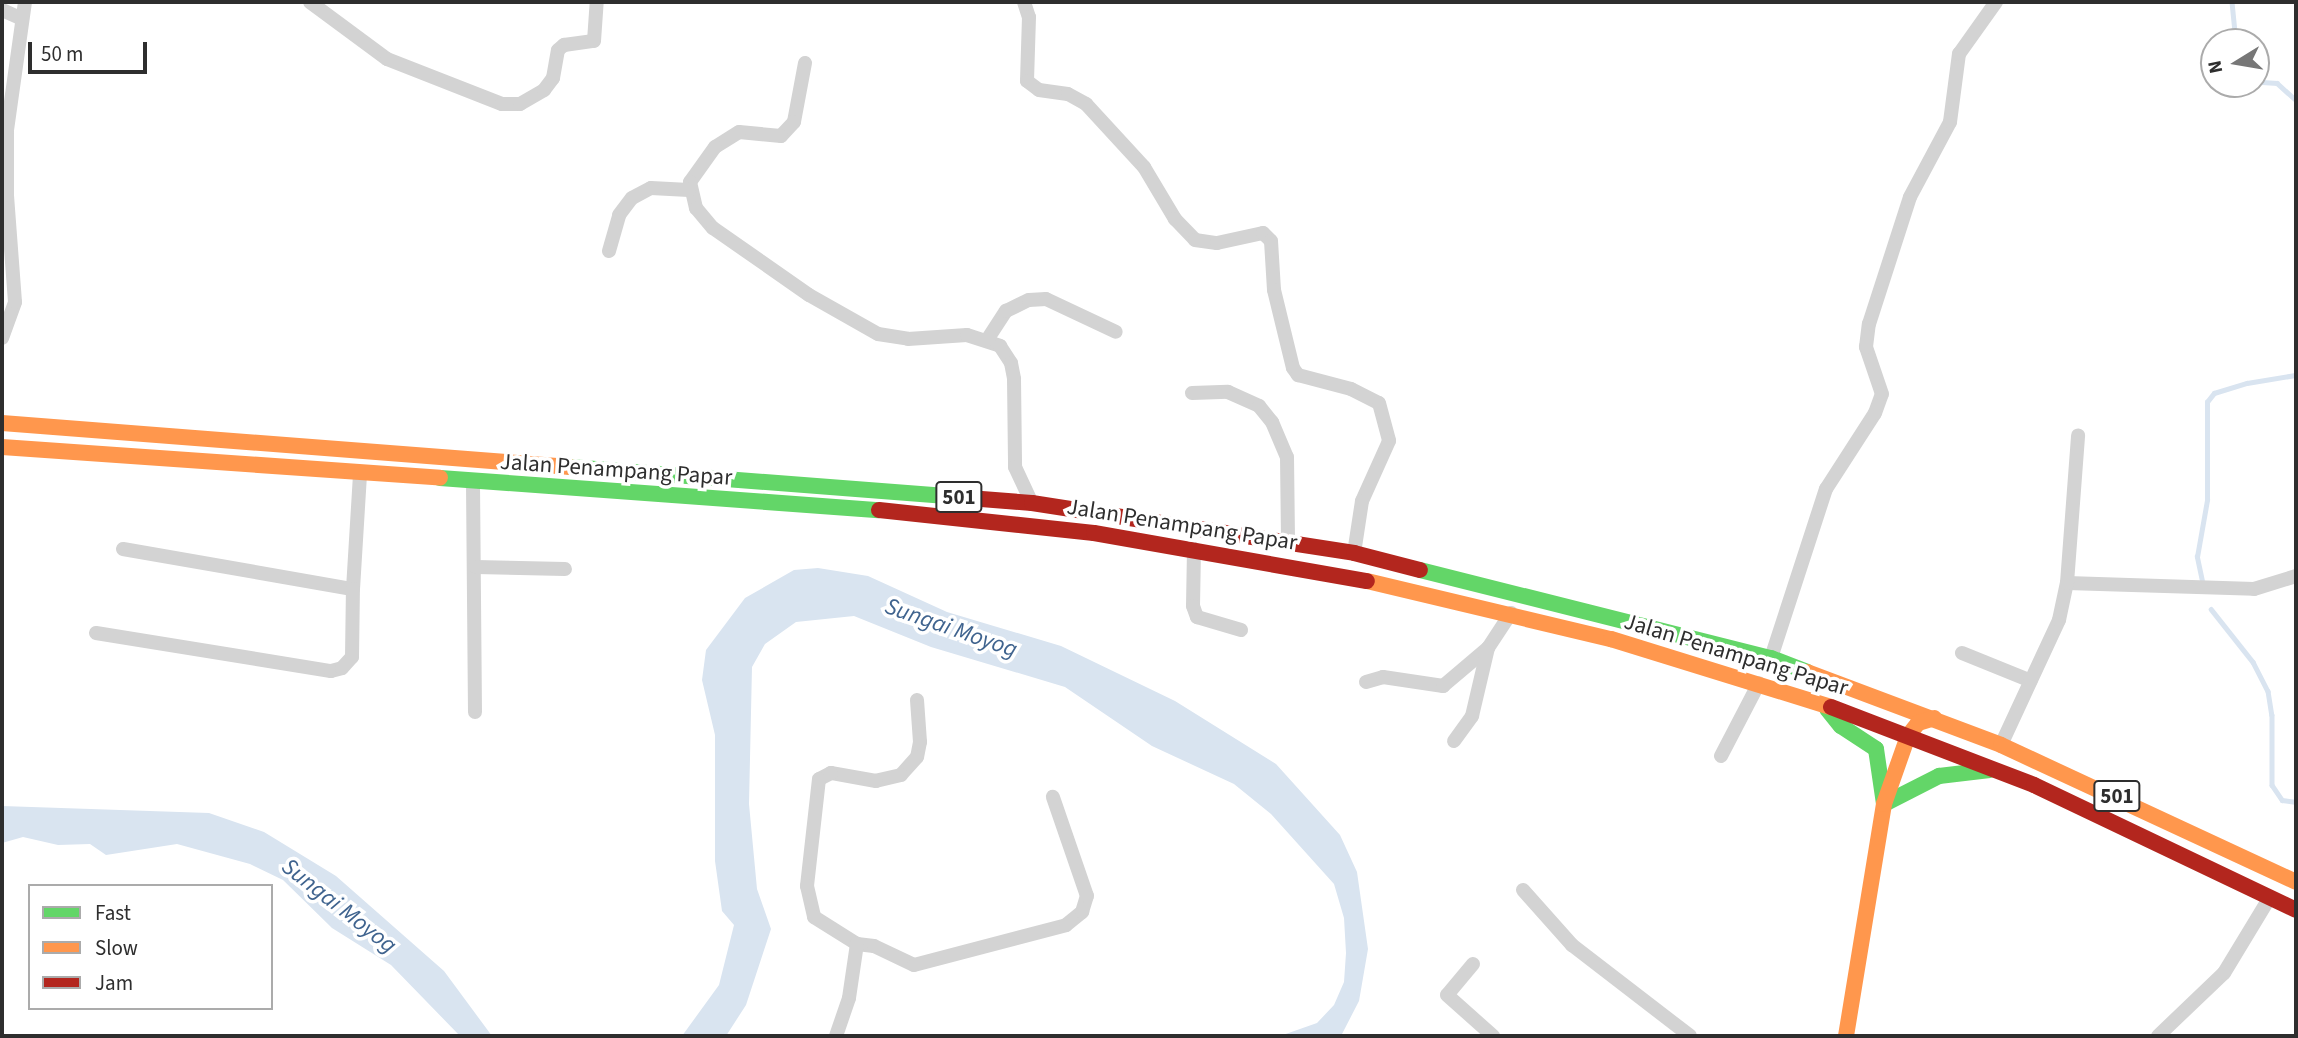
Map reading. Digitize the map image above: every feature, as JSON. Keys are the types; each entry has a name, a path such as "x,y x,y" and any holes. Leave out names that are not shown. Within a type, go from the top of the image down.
{"main road":[{"name":"Jalan Penampang Papar","path":"2,423 1032,503 1354,553 1771,658 2001,745 2192,830 2296,883"},
{"name":"Jalan Penampang Papar","path":"2,447 360,476 861,508 1094,533 1414,589 1511,613 1824,704 1994,769 2296,910"},
{"path":"1824,704 1842,726 1876,748 1884,804"},
{"path":"1846,1036 1884,804 1908,736 1918,723 1934,718"},
{"path":"1884,804 1919,783 1952,772 1994,769"}],"street":[{"path":"2,338 13,316 16,291 6,162 24,2"},
{"path":"310,2 387,59 502,104 520,104 544,90 552,78 558,50 564,45 594,41 597,2"},
{"path":"1024,2 1029,17 1027,81 1039,90 1068,94 1094,112 1144,167 1175,219 1195,240 1217,243 1264,233 1271,241 1274,290 1293,368 1298,375 1351,389 1379,403 1390,441 1362,501 1354,553"},
{"path":"1771,658 1826,489 1875,413 1882,394 1866,347 1869,324 1910,197 1950,122 1959,54 1996,2"},
{"path":"2,10 22,19"},
{"path":"689,190 706,158 731,135 774,137 788,129 797,114 805,62"},
{"path":"609,251 619,215 632,198 651,188 689,190"},
{"path":"689,190 713,228 867,329 900,338 967,335 1000,346 1011,363 1015,467 1032,503"},
{"path":"987,340 1006,311 1030,300 1045,299 1116,332"},
{"path":"1192,393 1228,392 1259,406 1272,422 1287,457 1288,541"},
{"path":"2001,745 2031,681 2048,653 2067,583 2078,435"},
{"path":"96,633 331,671 342,668 352,657 360,476"},
{"path":"473,484 476,567 475,712"},
{"path":"123,549 353,589"},
{"path":"1194,549 1193,606 1197,617 1241,630"},
{"path":"476,567 565,569"},
{"path":"2067,583 2254,589 2296,576"},
{"path":"1366,682 1383,677 1443,686 1488,648 1511,613"},
{"path":"1454,741 1472,716 1488,648"},
{"path":"1962,653 2031,681"},
{"path":"1721,756 1759,683"},
{"path":"917,700 920,742 917,757 901,775 876,780 831,773 818,779 807,886 814,917 857,944 874,946 914,965 1053,930 1076,919 1087,896 1053,797"},
{"path":"1523,890 1572,945 1689,1036"},
{"path":"2158,1036 2224,973 2270,897"},
{"path":"836,1036 849,998 857,944"},
{"path":"1473,964 1447,995 1493,1036"}],"water":[{"name":"Sungai Moyog","path":"818,568 868,576 947,612 1061,646 1175,701 1276,764 1340,835 1357,872 1368,949 1359,1001 1341,1036 1280,1036 1317,1023 1334,1005 1344,982 1346,953 1344,918 1334,884 1271,814 1234,784 1152,746 1065,687 931,647 854,616 796,622 765,644 752,667 749,804 757,889 771,929 746,1005 726,1036 682,1036 719,985 734,925 722,911 715,861 715,735 702,680 706,650 745,598 794,570"},
{"name":"Sungai Moyog","path":"2,806 209,813 264,832 336,876 444,971 492,1036 460,1036 391,965 332,928 283,880 250,864 177,844 106,855 90,844 58,845 23,837 2,843"}],"waterway":[{"path":"2232,2 2235,28"},
{"path":"2270,83 2277,83 2296,100"},
{"path":"2202,581 2197,557 2207,500 2207,402 2214,393 2247,383 2296,375"},
{"path":"2211,609 2253,662 2268,691 2272,715 2272,785 2282,800 2296,802"}],"traffic: fast":[{"path":"570,467 956,497"},
{"path":"440,478 879,510"},
{"path":"1420,570 1771,658 1807,672"},
{"path":"1827,709 1841,726 1876,749 1884,804 1939,776 1990,770"}],"traffic: slow":[{"path":"2,423 570,467"},
{"path":"2,447 440,478"},
{"path":"1367,581 1611,639 1831,707"},
{"path":"1807,672 2001,745 2296,882"},
{"path":"1846,1036 1884,804 1908,736 1918,723 1934,718"}],"traffic: jam":[{"path":"956,497 1032,503 1354,553 1420,570"},
{"path":"879,510 1094,533 1367,581"},
{"path":"1831,707 2034,785 2296,910"}]}
